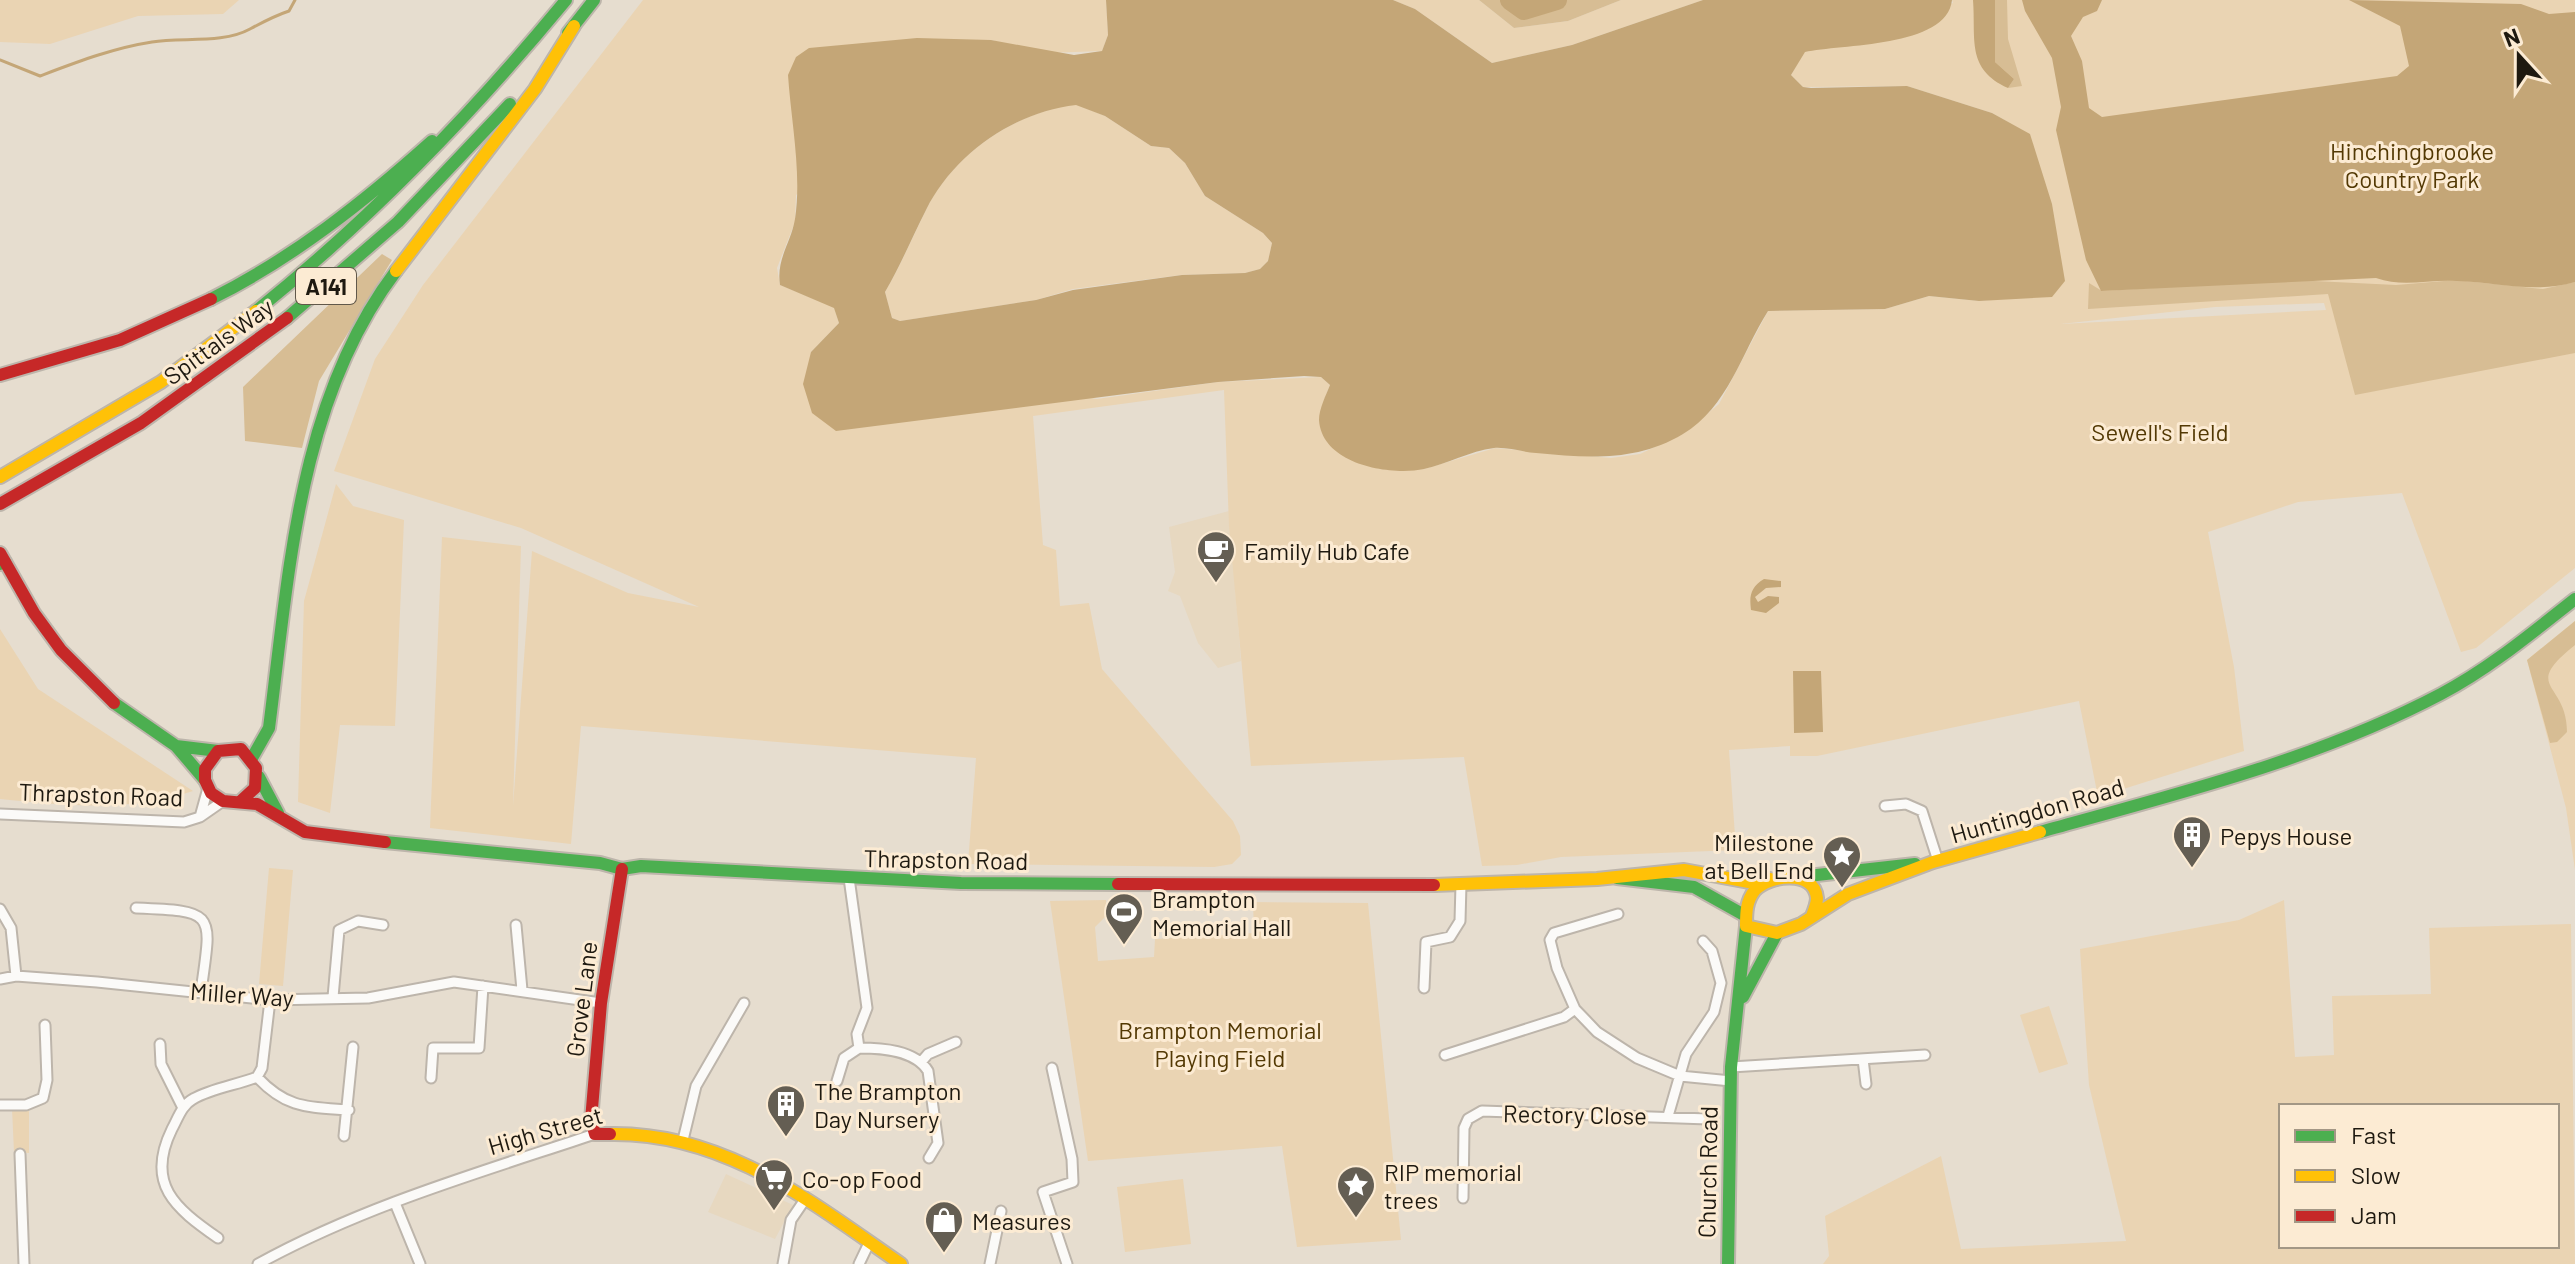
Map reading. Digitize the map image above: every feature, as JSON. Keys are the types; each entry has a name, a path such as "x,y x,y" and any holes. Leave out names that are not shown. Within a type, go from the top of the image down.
{"main road":[{"name":"Spittals Way","path":"0,477 148,390 293,284 425,163 523,56 566,0"},
{"name":"Spittals Way","path":"0,504 73,464 168,405 302,306 386,232 465,153 594,0"},
{"path":"252,758 269,728 296,517 334,383 381,291 535,89 574,26"},
{"path":"0,375 105,347 156,327 279,263 418,155 523,56"},
{"path":"2,560 34,613 80,670 121,710 176,746 206,784"},
{"name":"Huntingdon Road","path":"1935,861 2292,758 2383,723 2464,679 2575,599"},
{"path":"176,746 218,751 241,749 252,758 282,819"},
{"name":"Thrapston Road","path":"218,751 205,769 206,784 223,801 242,800 317,835 600,863 622,869 641,866 961,883 1461,884 1616,878 1638,872 1684,870 1749,882 1935,861"},
{"path":"242,800 257,787 259,777"},
{"path":"1738,1007 1777,933 1848,894 1935,861"},
{"name":"Grove Lane","path":"595,1134 591,1120 601,1003 622,869"},
{"path":"1799,877 1812,884 1817,893 1819,905 1812,916"},
{"name":"Thrapston Road","path":"1616,878 1639,884 1699,888 1756,931 1777,933"},
{"path":"1731,1081 1750,894 1770,879"},
{"name":"Church Road","path":"1728,1264 1731,1081"},
{"name":"High Street","path":"595,1134 624,1131 683,1140 733,1156 769,1173 901,1264"}],"street":[{"path":"200,817 206,784"},
{"path":"200,817 223,801"},
{"path":"1885,806 1906,804 1922,811 1935,861"},
{"name":"Thrapston Road","path":"0,814 184,822 200,817"},
{"path":"849,878 867,1008 857,1034 859,1048"},
{"path":"1424,988 1426,942 1450,937 1460,921 1461,884"},
{"path":"136,908 192,910 202,919 209,934 201,991"},
{"path":"0,909 11,928 16,976"},
{"path":"1618,914 1554,933 1550,940 1557,968 1575,1009 1597,1032 1637,1058 1680,1076 1731,1081"},
{"path":"333,997 339,930 358,921 383,925"},
{"path":"516,925 522,990"},
{"name":"Rectory Close","path":"1668,1116 1686,1054 1714,1012 1721,983 1712,951 1703,941"},
{"name":"Miller Way","path":"0,979 16,976 201,991 270,1000 368,998 454,982 601,1003"},
{"path":"431,1078 433,1048 479,1048 483,986"},
{"path":"218,1238 183,1213 167,1192 160,1169 165,1143 183,1108 193,1099 257,1077 262,1068 270,1000"},
{"path":"683,1140 696,1086 744,1003"},
{"path":"1445,1055 1564,1017 1575,1009"},
{"path":"0,1105 26,1105 43,1098 47,1080 45,1025"},
{"path":"922,1061 928,1054 956,1042"},
{"path":"160,1044 161,1064 183,1108"},
{"path":"344,1136 353,1047"},
{"path":"837,1081 844,1058 859,1048 898,1053 922,1061 928,1071 938,1143 929,1158"},
{"path":"1731,1067 1925,1055"},
{"path":"1863,1059 1866,1084"},
{"path":"1052,1068 1073,1182 1043,1192 1067,1264"},
{"path":"257,1077 278,1099 349,1110"},
{"name":"Rectory Close","path":"1463,1198 1464,1128 1468,1119 1482,1111 1708,1119"},
{"name":"High Street","path":"258,1264 320,1233 395,1203 595,1134"},
{"path":"20,1154 24,1264"},
{"path":"783,1264 791,1220 806,1198"},
{"path":"395,1203 420,1264"},
{"path":"990,1264 1001,1211"},
{"path":"859,1264 869,1243"}],"shaded area":[{"path":"1106,0 1393,0 1415,9 1492,63 1572,45 1703,0 1952,0 1946,16 1932,27 1890,41 1805,52 1791,75 1803,87 1811,88 1907,86 1992,113 2030,134 2052,204 2065,281 2052,297 1979,301 1929,296 1885,309 1768,311 1723,395 1698,423 1665,443 1630,454 1574,456 1494,448 1410,471 1360,464 1332,448 1323,435 1319,420 1330,385 1321,377 1304,376 1218,382 836,431 812,413 803,384 811,352 839,323 834,308 780,285 779,276 793,228 797,201 797,165 788,75 796,57 809,48 917,38 991,40 1074,55 1102,51 1108,35","holes":["1076,105 1105,116 1151,146 1169,148 1185,163 1205,196 1263,233 1272,243 1268,261 1260,269 1245,273 1182,275 1073,290 1036,300 900,321 892,318 885,292 938,190 969,154 1009,127 1053,109"]},
{"path":"1479,0 1621,0 1568,21 1514,28"},
{"path":"1973,0 1995,0 1995,62 2014,79 2008,88 1985,72 1979,62 1974,40"},
{"path":"1995,0 2007,0 2008,39 2022,86 2008,88 2014,79 1995,62"},
{"name":"Hinchingbrooke Country Park","path":"2022,0 2102,0 2097,11 2083,17 2071,36 2082,61 2089,108 2102,117 2397,76 2409,66 2400,26 2349,0 2521,4 2549,14 2575,12 2575,282 2531,287 2457,281 2406,283 2376,278 2101,291 2086,260 2056,130 2061,107 2052,58"},
{"path":"382,254 392,260 319,381 302,448 245,441 243,387"},
{"path":"2294,280 2396,285 2456,280 2543,289 2575,282 2575,353 2355,395 2328,294 2088,309 2089,283 2102,291"},
{"path":"1229,511 1241,661 1218,668 1198,643 1180,596 1168,591 1175,572 1169,527"},
{"path":"1764,579 1781,581 1781,587 1766,588 1755,597 1758,602 1768,596 1779,597 1779,603 1766,613 1751,610 1750,605 1754,588"},
{"path":"2575,621 2575,645 2559,659 2548,678 2561,703 2567,732 2557,742 2550,743 2527,660"},
{"path":"1793,671 1821,671 1823,732 1794,733"},
{"path":"726,1174 793,1205 775,1239 708,1212"}],"green space":[{"path":"0,0 239,0 223,14 138,16 50,44 0,42"},
{"name":"Sewell's Field","path":"643,0 1106,0 1108,35 1102,51 1047,53 991,40 796,195 795,222 777,268 780,285 834,307 839,323 811,352 1097,399 1218,382 1321,377 1330,385 1324,400 1424,469 1495,448 1611,458 1640,454 1684,433 1719,404 1768,311 1885,309 1929,296 1979,301 2037,296 2022,130 1992,113 1907,86 1803,87 1791,75 1804,52 1953,3 1952,0 2575,0 2575,568 2476,648 2461,652 2402,493 2298,502 2208,532 2234,667 2244,751 2098,797 2079,701 1817,756 1790,756 1790,746 1729,750 1736,850 1561,857 1517,865 1482,866 1464,757 1251,766 1229,526 1224,390 1033,416 1043,545 1056,550 1060,606 1089,603 1102,669 1233,821 1240,836 1241,855 1232,864 1214,867 968,864 976,758 581,726 571,844 430,828 442,537 521,546 513,806 532,551 628,593 699,607 521,528 334,471 375,359 423,285","holes":["2324,303 2326,310 2061,324 2215,307"]},
{"path":"1393,0 1479,0 1514,28 1568,21 1621,0 1703,0 1572,45 1492,63 1415,9"},
{"path":"1076,104 1105,116 1151,146 1169,148 1185,163 1205,196 1263,233 1272,243 1268,261 1260,269 1245,273 1181,275 1073,289 1036,300 900,321 892,318 885,292 926,210 953,171 969,154 1009,126 1030,116"},
{"path":"336,484 353,506 404,520 395,726 340,725 330,813 298,802 304,601"},
{"path":"2575,621 2575,870 2566,808 2527,660"},
{"path":"0,629 38,689 193,791 145,802 97,806 0,799"},
{"path":"269,868 293,870 283,986 259,984"},
{"name":"Brampton Memorial Playing Field","path":"1106,900 1107,915 1095,927 1098,961 1154,957 1155,939 1254,933 1253,902 1368,903 1401,1240 1297,1247 1282,1146 1088,1161 1050,901"},
{"path":"2284,900 2295,1057 2334,1055 2332,996 2431,994 2429,928 2571,924 2575,1264 1823,1264 1829,1256 1825,1216 1941,1156 1961,1249 2126,1241 2089,1085 2080,949 2239,920"},
{"path":"2049,1006 2068,1064 2039,1073 2020,1015"},
{"path":"29,1107 29,1153 14,1152 12,1108"},
{"path":"1183,1179 1191,1244 1125,1252 1117,1187"}],"waterway":[{"path":"0,60 40,76 95,56 138,45 239,34 289,11 295,0"},
{"path":"1510,0 1524,10 1557,0"}],"traffic: fast":[{"path":"256,311 340,239 419,163 494,84 566,0"},
{"path":"568,33 594,0"},
{"path":"287,318 398,222 510,104"},
{"path":"211,299 271,266 327,228 432,141"},
{"path":"252,758 269,728 292,550 318,432 338,375 363,321 396,271"},
{"path":"0,564 5,562"},
{"path":"2040,832 2245,774 2345,738 2441,694 2476,673 2575,599"},
{"path":"114,703 176,746 205,780"},
{"path":"176,746 218,751"},
{"path":"259,777 278,813"},
{"path":"385,842 600,863 622,869 641,866 961,883 1118,884"},
{"path":"1799,877 1915,864"},
{"path":"1617,878 1694,887 1744,915"},
{"path":"1728,1264 1731,1067 1746,926"},
{"path":"1743,997 1777,933"}],"traffic: slow":[{"path":"396,271 535,89 574,26"},
{"path":"0,477 161,382 256,311"},
{"path":"1812,916 1817,900 1814,889 1800,879 1780,878 1762,885 1752,894 1746,912 1746,926 1777,933 1801,924 1848,894 1933,862 2040,832"},
{"path":"1434,885 1597,879 1684,870 1749,882 1770,879"},
{"path":"610,1134 652,1136 729,1158 800,1195 901,1264"}],"traffic: jam":[{"path":"0,375 120,340 211,299"},
{"path":"0,504 141,423 287,318"},
{"path":"0,553 34,613 61,650 114,703"},
{"path":"242,800 255,788 256,768 241,749 218,751 205,769 205,780 211,793 223,801 257,804 305,832 385,842"},
{"path":"610,1134 595,1134 591,1120 601,1003 622,869"},
{"path":"1118,884 1434,885"}],"place":[{"name":"Family Hub Cafe","path":"1216,584"},
{"name":"Pepys House","path":"2192,869"},
{"name":"Milestone at Bell End","path":"1842,889"},
{"name":"Brampton Memorial Hall","path":"1124,946"},
{"name":"The Brampton Day Nursery","path":"786,1138"},
{"name":"Co-op Food","path":"774,1212"},
{"name":"RIP memorial trees","path":"1356,1219"},
{"name":"Measures","path":"944,1254"}]}
